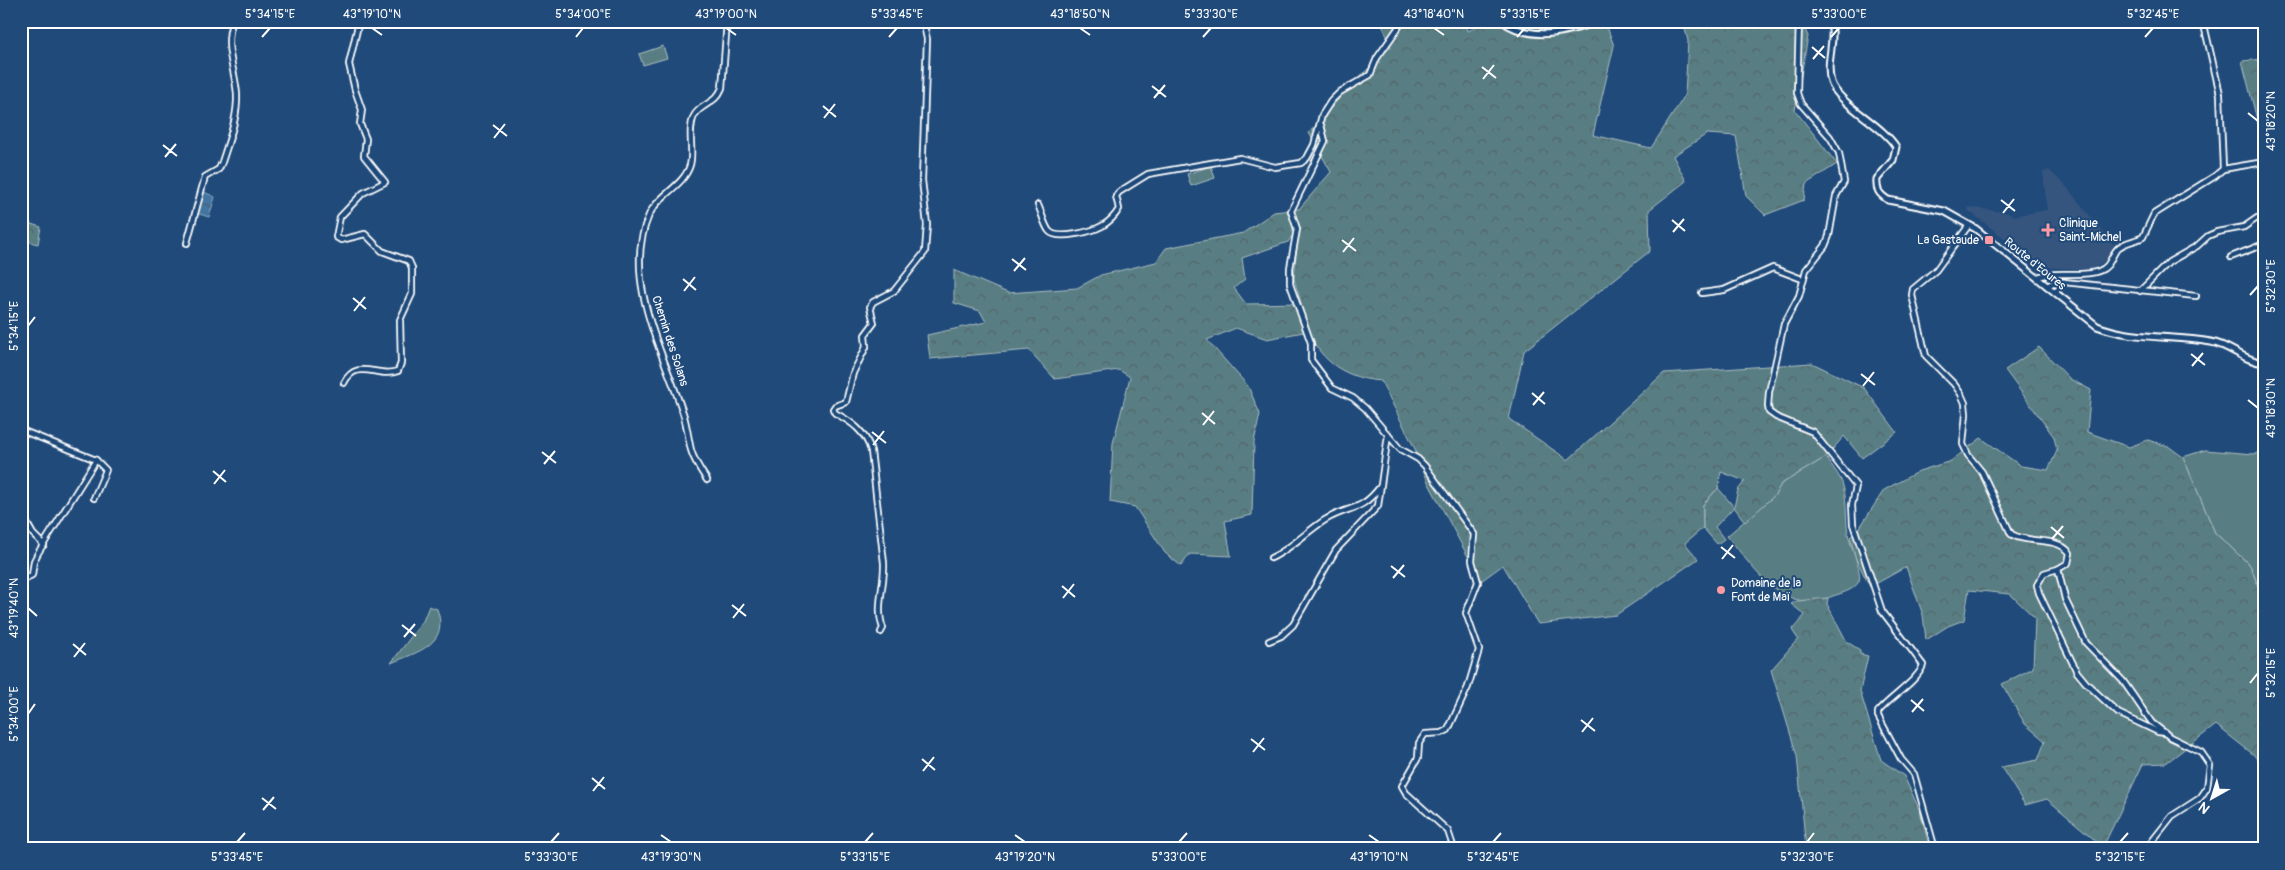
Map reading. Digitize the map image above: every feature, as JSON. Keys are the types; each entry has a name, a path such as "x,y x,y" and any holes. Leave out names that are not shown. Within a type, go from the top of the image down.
{"street":[{"path":"188,243 205,177 218,169 222,162 236,113 237,93 228,35 233,21"},
{"path":"344,383 348,376 358,369 364,368 388,374 398,371 401,363 400,316 412,294 412,268 409,261 382,251 365,234 341,240 336,237 340,217 363,193 386,182 364,156 366,139 360,124 362,110 349,64 359,21"},
{"name":"Chemin des Solans","path":"707,480 691,451 684,413 647,308 641,262 642,244 649,215 661,197 687,172 690,164 694,115 719,96 722,88 727,21"},
{"path":"881,632 883,628 878,616 882,596 884,563 868,439 852,424 835,414 833,409 835,406 846,402 849,397 853,373 866,347 865,335 874,323 870,315 873,302 894,291 925,252 927,225 922,180 927,39 923,21"},
{"path":"1038,205 1048,230 1055,236 1073,234 1096,229 1104,225 1119,209 1116,196 1119,192 1148,174 1240,158 1275,167 1301,163 1307,158 1314,145 1322,116 1340,92 1370,74 1377,58 1403,21"},
{"path":"1502,21 1519,31 1556,34 1600,21"},
{"path":"1799,21 1797,92 1801,104 1830,137 1839,153 1844,182 1836,196 1827,241 1802,279 1799,296 1784,324 1777,350 1768,406 1769,412 1776,417 1813,432 1856,486 1852,505 1853,524 1882,611 1923,665 1911,681 1884,705 1878,712 1878,716 1901,759 1914,774 1935,849"},
{"name":"Route d'Eoures","path":"1831,21 1833,40 1829,66 1832,85 1896,147 1893,160 1877,179 1878,192 1888,200 1944,211 1969,225 2037,277 2086,318 2108,330 2120,334 2212,342 2248,360 2264,363"},
{"path":"2204,23 2220,94 2222,169"},
{"path":"1321,125 1325,141 1291,211 1297,229 1290,268 1293,297 1307,328 1311,343 1311,360 1332,388 1353,398 1365,408 1400,449 1418,459 1425,466 1474,534 1472,562 1478,582 1466,613 1479,650 1468,687 1448,730 1442,733 1425,734 1419,743 1418,758 1402,786 1406,793 1448,831 1454,849"},
{"path":"2037,277 2049,273 2078,275 2098,272 2108,266 2117,249 2143,237 2154,214 2222,169 2264,162"},
{"path":"2140,291 2169,262 2197,246 2208,236 2217,232 2244,227 2257,218 2264,217"},
{"path":"1969,225 1936,270 1914,289 1912,302 1926,356 1954,384 1965,403 1963,444 1990,487 2006,527 2014,536 2060,545 2070,553 2070,560 2058,569 2044,574 2037,585 2039,593 2077,672 2118,713 2164,733"},
{"path":"2231,257 2264,244"},
{"path":"1702,294 1724,290 1773,268 1802,279"},
{"path":"2055,293 2064,282"},
{"path":"2047,286 2052,283 2064,282 2196,296"},
{"path":"21,430 96,460 106,470 94,498"},
{"path":"1269,641 1280,636 1293,625 1336,550 1378,506 1388,435"},
{"path":"21,581 32,574 34,561 96,460"},
{"path":"1271,558 1326,520 1345,510 1359,508 1371,499 1381,486"},
{"path":"21,513 33,534 44,545"},
{"path":"2058,569 2065,598 2086,642 2123,681 2152,723 2164,733 2201,752 2207,759 2210,776 2207,788 2200,798 2172,816 2161,827 2146,849"}],"shaded area":[{"name":"Clinique Saint-Michel","path":"2049,170 2064,184 2114,245 2105,261 2090,270 2041,267 1968,210 1968,207 2010,213 2014,216 2047,210 2043,172"}],"green space":[{"path":"1381,21 1466,21 1468,31 1487,21 1605,21 1614,46 1593,135 1651,148 1685,95 1688,41 1683,21 1801,21 1808,36 1795,110 1837,164 1806,184 1804,200 1765,215 1746,196 1736,136 1707,134 1673,156 1686,181 1649,210 1650,251 1524,351 1509,419 1568,460 1664,373 1812,363 1864,388 1897,432 1862,458 1844,436 1826,457 1781,484 1775,495 1745,522 1734,507 1738,490 1745,481 1721,472 1718,488 1703,505 1703,528 1685,543 1698,559 1616,615 1538,624 1503,565 1481,581 1428,482 1415,449 1381,381 1358,377 1337,367 1320,352 1309,331 1267,339 1236,328 1207,340 1248,386 1260,414 1254,442 1252,515 1225,521 1231,556 1190,554 1181,566 1165,553 1135,507 1110,502 1113,443 1130,377 1119,370 1055,379 1029,350 930,359 927,335 986,322 980,311 954,303 954,270 1008,293 1077,288 1101,275 1156,262 1166,248 1243,233 1274,212 1299,209 1331,172 1309,133 1350,86 1391,47","holes":["1298,228 1294,279 1301,303 1246,304 1234,288 1245,279 1242,258 1288,242"]},
{"path":"663,46 667,58 643,65 639,54"},
{"path":"2264,59 2264,147 2242,61"},
{"path":"1211,166 1215,178 1191,186 1187,174"},
{"path":"21,221 41,227 38,244 21,240"},
{"path":"2039,347 2070,379 2091,390 2087,432 2129,447 2148,440 2168,446 2183,457 2215,533 2250,565 2264,602 2264,769 2254,755 2216,725 2166,763 2143,764 2103,847 2047,799 2025,805 2001,767 2038,760 2045,741 2025,724 2002,684 2033,668 2035,618 2010,594 1969,590 1964,620 1948,626 1926,640 1923,615 1906,567 1870,587 1856,559 1850,537 1857,532 1884,490 1919,471 1951,461 1981,438 2021,466 2048,470 2057,451 2054,437 2005,370"},
{"path":"2205,450 2254,454 2264,451 2264,602 2250,565 2215,533 2183,457"},
{"path":"1826,457 1843,486 1846,499 1848,533 1860,577 1857,584 1844,592 1815,601 1799,600 1784,595 1771,586 1759,575 1727,536 1775,495 1781,484"},
{"path":"1718,488 1734,507 1715,527 1724,539 1717,544 1703,528 1703,505"},
{"path":"1828,598 1827,604 1847,642 1860,650 1860,654 1868,656 1860,691 1881,760 1904,776 1920,811 1930,849 1806,849 1797,756 1771,670 1798,639 1792,630 1805,615 1791,604 1797,601"},
{"path":"429,606 437,609 440,621 439,631 435,639 421,650 391,663 423,621"}],"water":[{"path":"204,192 215,197 209,217 196,213"}],"place":[{"name":"Clinique Saint-Michel","path":"2048,230"},
{"name":"La Gastaude","path":"1989,240"},
{"name":"Domaine de la Font de Maï","path":"1721,590"}]}
